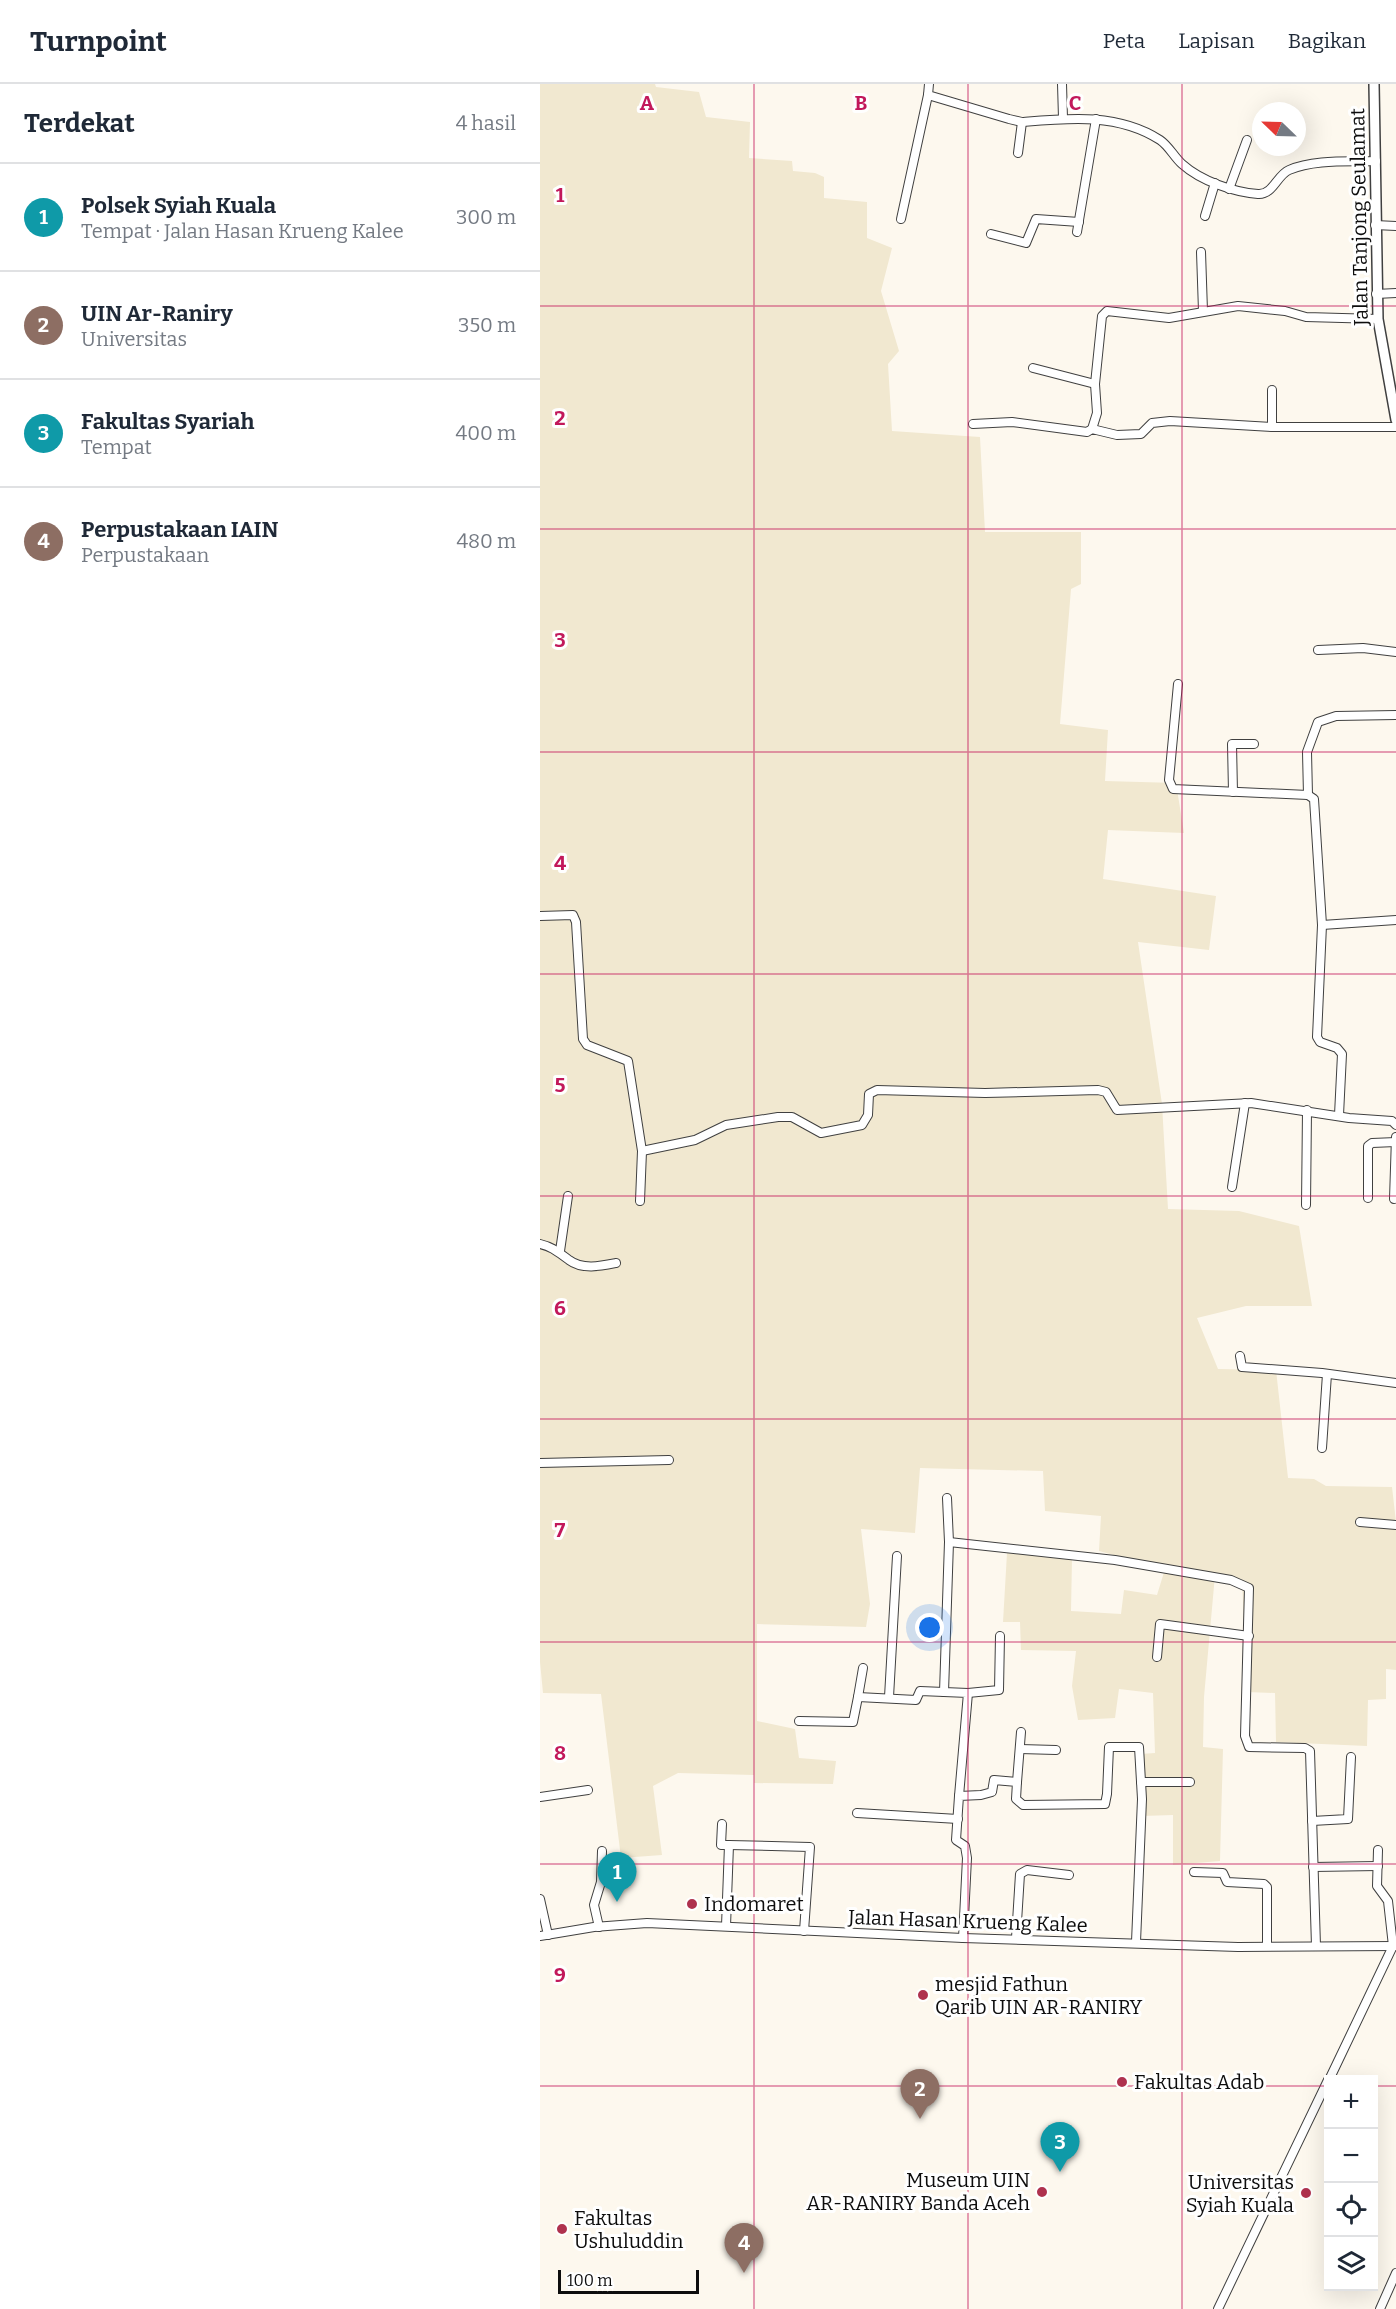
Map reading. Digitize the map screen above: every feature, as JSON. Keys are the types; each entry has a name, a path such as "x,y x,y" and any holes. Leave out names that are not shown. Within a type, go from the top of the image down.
{"street":[{"path":"901,219 929,84"},
{"path":"1062,84 1063,118"},
{"name":"Jalan Tanjong Seulamat","path":"1374,84 1376,294 1378,319 1392,378 1396,420"},
{"path":"928,95 1022,122 1063,118 1120,122 1161,141 1183,165 1228,189 1264,194 1291,169 1311,165 1376,161"},
{"path":"1077,232 1096,119"},
{"path":"1018,153 1022,122"},
{"path":"1228,189 1246,140"},
{"path":"1205,216 1215,183"},
{"path":"991,234 1026,243 1036,219 1079,222"},
{"path":"1375,225 1396,226"},
{"path":"1201,252 1203,311"},
{"path":"1376,294 1396,293"},
{"path":"973,424 1012,422 1087,432 1092,429 1097,413 1095,384 1105,312 1169,318 1238,306 1285,311 1306,317 1378,319"},
{"path":"1033,368 1095,384"},
{"path":"1272,390 1272,427"},
{"path":"1092,429 1117,435 1141,434 1152,423 1170,421 1272,427 1396,427"},
{"path":"1318,650 1363,648 1396,652"},
{"path":"1178,684 1169,785 1173,789 1308,795 1314,801 1322,925 1317,1037 1320,1042 1337,1048 1342,1054 1339,1115"},
{"path":"1308,795 1307,752 1318,722 1336,716 1396,715"},
{"path":"1233,792 1232,744 1254,744"},
{"path":"540,916 573,915 576,922 583,1039 587,1045 628,1061 642,1151 640,1201"},
{"path":"1322,925 1396,920"},
{"path":"642,1151 695,1140 726,1125 778,1118 792,1117 820,1133 862,1125 868,1115 868,1094 877,1090 984,1093 1098,1090 1106,1092 1116,1109 1121,1110 1245,1103 1392,1121 1396,1125"},
{"path":"1232,1187 1245,1103"},
{"path":"1306,1205 1307,1110"},
{"path":"1394,1199 1396,1137"},
{"path":"1368,1198 1368,1146 1371,1143 1396,1142"},
{"path":"560,1251 568,1196"},
{"path":"540,1244 560,1251 576,1264 594,1267 616,1263"},
{"path":"1240,1356 1242,1367 1327,1374 1396,1383"},
{"path":"1322,1448 1327,1374"},
{"path":"540,1463 669,1460"},
{"path":"944,1692 949,1542 947,1498"},
{"path":"1360,1522 1396,1525"},
{"path":"949,1542 1115,1560 1244,1584 1249,1588 1245,1736 1249,1747 1305,1748 1310,1751 1316,1946"},
{"path":"889,1697 897,1556"},
{"path":"1157,1657 1160,1624 1249,1636"},
{"path":"858,1697 916,1700 920,1691 968,1693 999,1690 1000,1636"},
{"path":"799,1721 853,1722 863,1668"},
{"path":"963,1938 967,1858 965,1846 956,1840 968,1693"},
{"path":"1021,1732 1016,1799 1023,1805 1104,1804 1107,1794 1109,1747 1126,1745 1140,1747 1136,1942"},
{"path":"1020,1749 1056,1750"},
{"path":"1312,1821 1348,1819 1351,1757"},
{"path":"959,1796 981,1796 992,1792 994,1780 1017,1782"},
{"path":"1141,1782 1190,1782"},
{"path":"540,1797 588,1790"},
{"path":"857,1813 957,1819"},
{"path":"722,1824 721,1845 810,1847 804,1931"},
{"path":"726,1926 729,1845"},
{"path":"1331,2075 1395,1947 1388,1901 1377,1886 1378,1850"},
{"path":"599,1927 594,1905 601,1882 602,1851"},
{"path":"1313,1868 1378,1866"},
{"path":"1016,1938 1020,1874 1027,1870 1069,1875"},
{"path":"1194,1872 1223,1873 1227,1882 1264,1884 1267,1887 1267,1946"},
{"path":"540,1899 544,1935"},
{"name":"Jalan Hasan Krueng Kalee","path":"544,1935 647,1923 963,1938 1395,1947"},
{"path":"1218,2309 1324,2090"},
{"path":"1380,2309 1396,2273"}],"shaded area":[{"path":"540,84 655,84 656,87 699,92 706,117 750,122 749,158 792,161 793,171 815,173 824,177 824,198 867,202 867,238 892,248 881,291 899,351 888,364 892,431 980,437 985,532 1081,532 1081,584 1071,589 1060,724 1108,730 1105,781 1176,783 1184,833 1108,830 1103,879 1216,896 1209,950 1138,942 1162,1104 1168,1209 1239,1211 1299,1226 1312,1306 1246,1306 1197,1318 1218,1369 1276,1370 1288,1478 1314,1479 1326,1486 1392,1487 1396,1522 1396,1670 1386,1669 1386,1699 1368,1700 1367,1746 1276,1742 1275,1693 1247,1692 1242,1579 1215,1575 1204,1697 1203,1747 1223,1749 1220,1861 1173,1865 1173,1815 1142,1816 1140,1754 1155,1753 1153,1693 1119,1689 1115,1718 1078,1720 1072,1686 1076,1651 1021,1650 1020,1622 1003,1622 1007,1553 1072,1559 1071,1611 1121,1614 1124,1590 1157,1595 1165,1569 1099,1551 1101,1516 1045,1511 1043,1471 920,1468 915,1533 861,1529 870,1604 866,1627 757,1624 757,1721 795,1729 799,1758 836,1761 833,1784 754,1783 754,1775 678,1773 653,1786 662,1855 621,1858 601,1694 543,1693 540,1662"}],"place":[{"name":"Polsek Syiah Kuala","path":"617,1902"},
{"name":"Indomaret","path":"692,1904"},
{"name":"mesjid Fathun Qarib UIN AR-RANIRY","path":"923,1995"},
{"name":"Fakultas Adab","path":"1122,2082"},
{"name":"UIN Ar-Raniry","path":"920,2119"},
{"name":"Fakultas Syariah","path":"1060,2172"},
{"name":"Museum UIN AR-RANIRY Banda Aceh","path":"1042,2192"},
{"name":"Universitas Syiah Kuala","path":"1306,2193"},
{"name":"Fakultas Ushuluddin","path":"562,2229"},
{"name":"Perpustakaan IAIN","path":"744,2273"}]}
